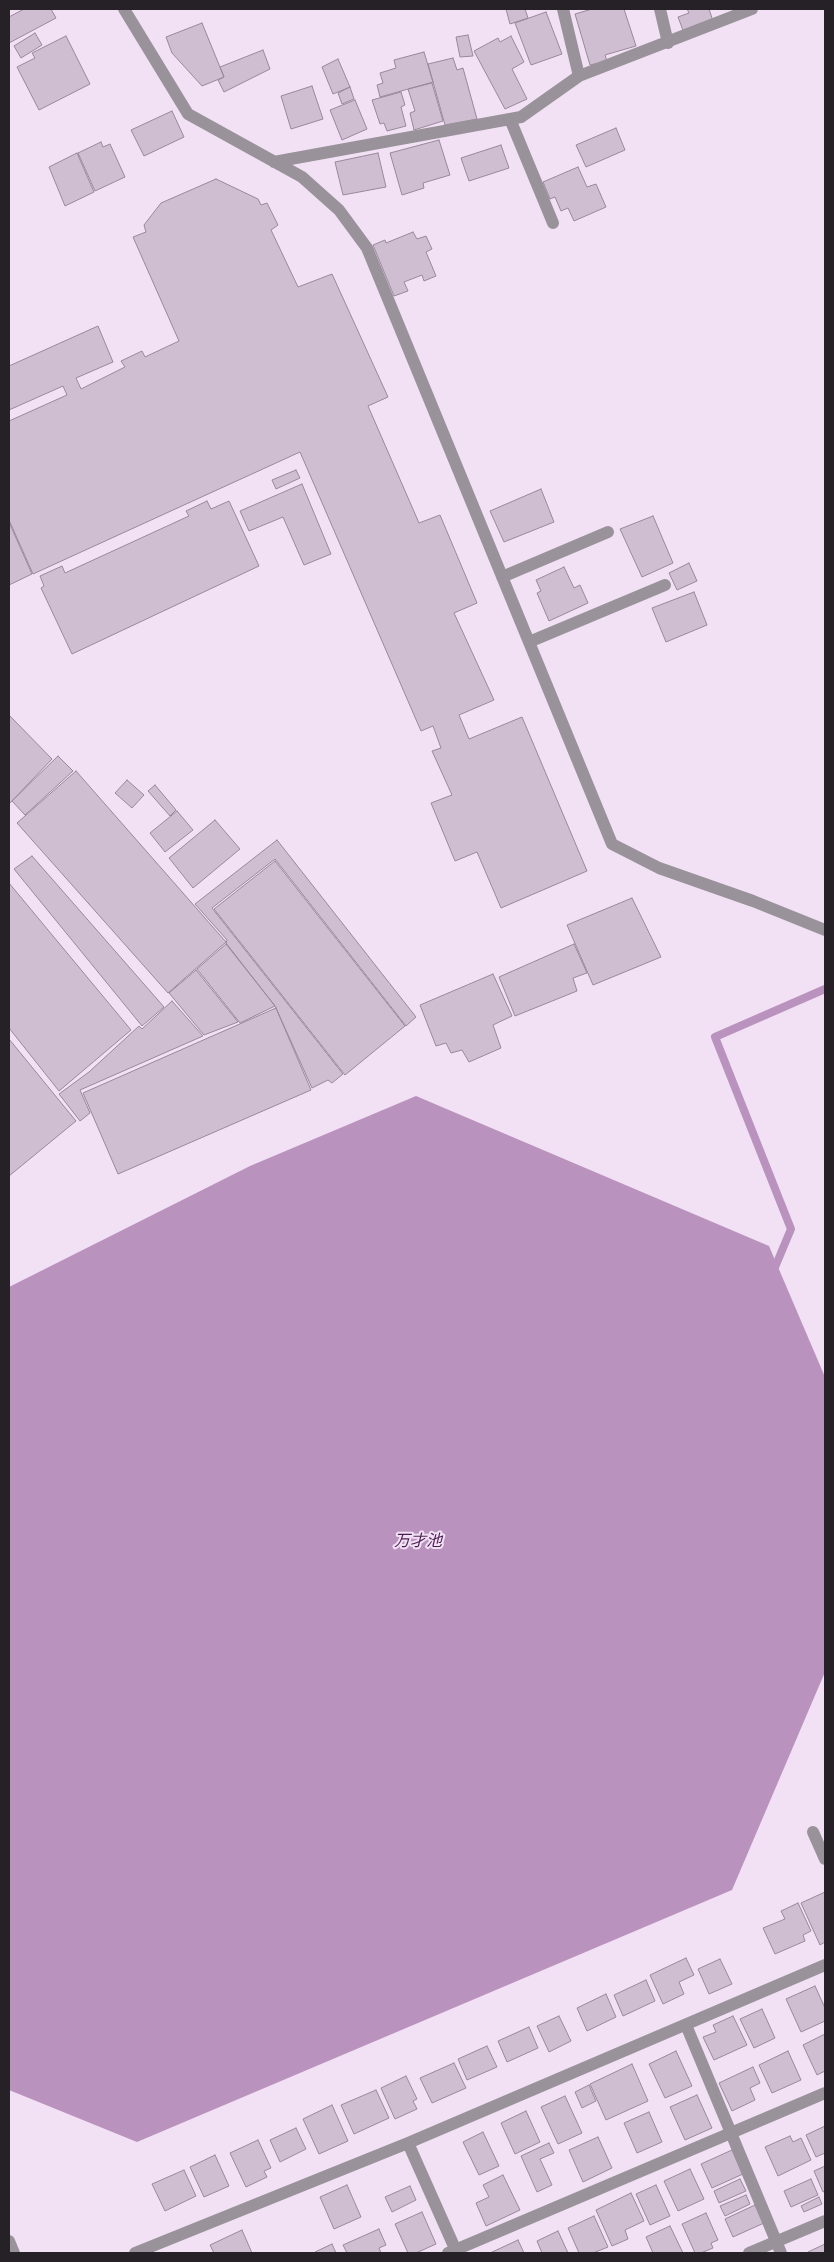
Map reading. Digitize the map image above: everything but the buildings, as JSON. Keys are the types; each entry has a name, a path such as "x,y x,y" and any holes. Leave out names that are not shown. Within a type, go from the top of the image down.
{"street":[{"path":"124,9 188,114 302,177 339,210 366,248 612,844 659,868 753,901 825,930"},
{"path":"563,9 579,76"},
{"path":"660,9 668,42"},
{"path":"274,162 521,117 579,76 752,9"},
{"path":"510,119 553,223"},
{"path":"502,577 608,532"},
{"path":"529,642 665,585"},
{"path":"813,1832 825,1859"},
{"path":"134,2253 408,2143 825,1965"},
{"path":"686,2025 779,2248"},
{"path":"408,2143 453,2252 825,2093"},
{"path":"749,2253 779,2248 825,2221"},
{"path":"9,2241 14,2253"}],"water":[{"name":"万才池","path":"416,1096 769,1246 825,1377 825,1672 732,1890 137,2142 9,2090 9,1287 250,1166"}],"waterway":[{"path":"773,1272 791,1229 715,1037 825,989"}]}
